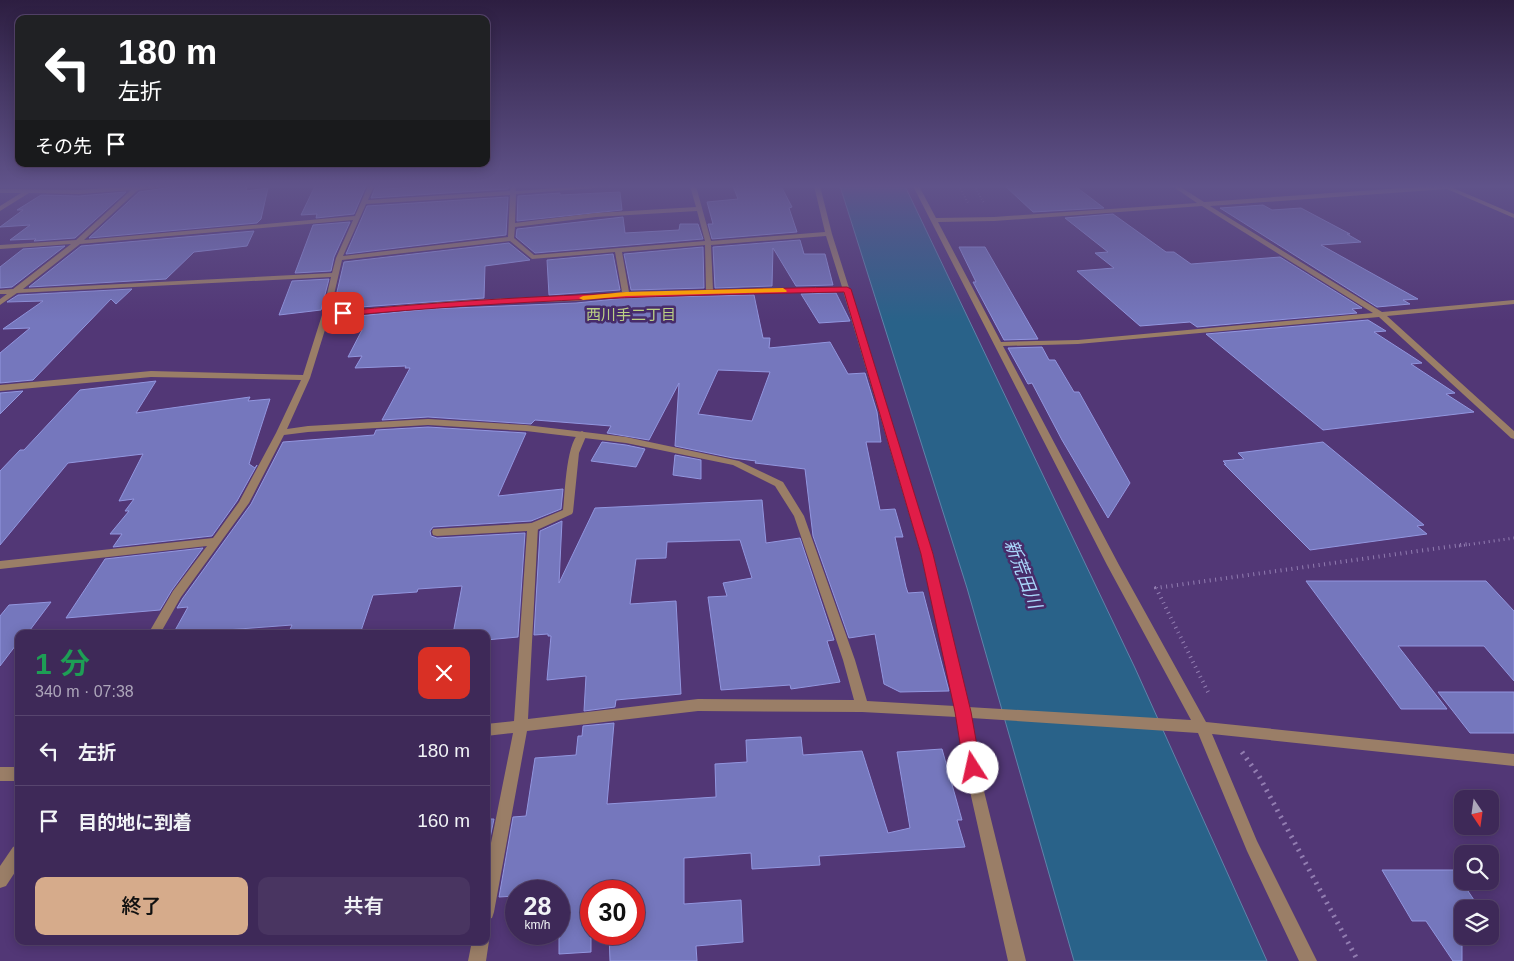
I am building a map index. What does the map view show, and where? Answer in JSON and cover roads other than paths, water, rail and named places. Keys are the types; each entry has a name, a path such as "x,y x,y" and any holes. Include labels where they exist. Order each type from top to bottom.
{"street":[{"path":"0,302 90,231"},
{"path":"0,247 77,243 199,231"},
{"path":"156,630 177,594 244,503 281,433 306,378 326,315 339,258 350,231"},
{"path":"511,239 512,231"},
{"path":"705,231 708,242 710,292"},
{"path":"828,231 927,554 963,712 976,787 1017,961"},
{"path":"939,231 1113,565 1202,727 1252,846 1308,961"},
{"path":"1246,231 1380,314 1514,436"},
{"path":"339,258 511,239 532,257 829,234"},
{"path":"618,250 626,294"},
{"path":"0,292 335,275"},
{"path":"326,315 494,300 576,299 626,294 847,289"},
{"path":"998,344 1078,342 1514,302"},
{"path":"0,388 151,374 306,378"},
{"path":"281,433 308,429 428,422 526,428 626,440 736,463 778,484 799,516 850,660 862,706"},
{"path":"436,532 533,527 568,512 574,453 582,434"},
{"path":"490,891 521,725 533,527"},
{"path":"0,565 216,541"},
{"path":"490,729 698,705 862,706 1180,725 1514,760"},
{"path":"0,774 15,774"},
{"path":"0,880 15,858"},
{"path":"477,961 480,945"}],"water":[{"name":"新荒田川","path":"854,231 926,231 1135,668 1267,961 1074,961 967,588"}],"district":[{"name":"西川手二丁目","path":"631,314"}]}
